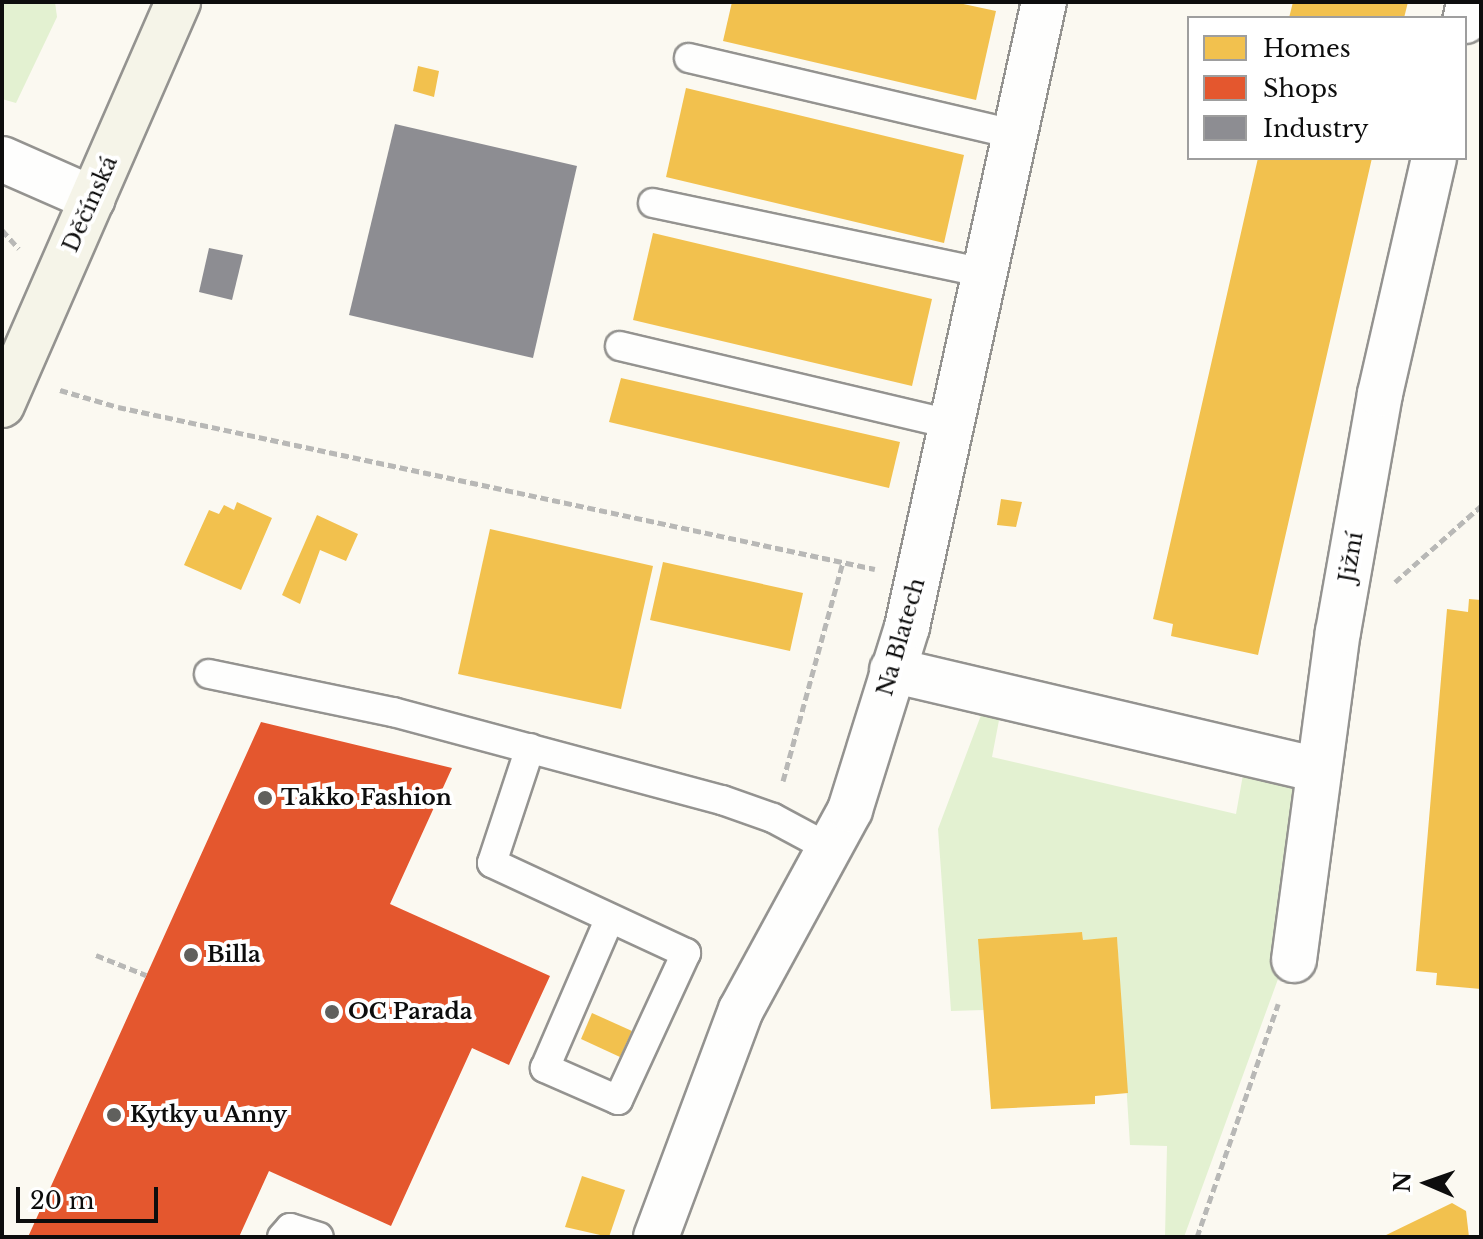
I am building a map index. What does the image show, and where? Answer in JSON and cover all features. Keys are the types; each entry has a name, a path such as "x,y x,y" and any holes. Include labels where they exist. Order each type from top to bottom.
{"main road":[{"name":"Děčínská","path":"2,405 178,2"}],"street":[{"name":"Na Blatech","path":"656,1237 741,1010 850,810 907,627 1044,2"},
{"path":"2,159 93,199"},
{"name":"Jižní","path":"1294,960 1315,769 1338,632 1380,394 1434,160"},
{"path":"892,670 1315,769"}],"lane":[{"path":"689,58 1014,134"},
{"path":"653,203 984,273"},
{"path":"620,346 950,424"},
{"path":"209,674 530,748 773,818 829,848"},
{"path":"530,748 492,863 686,953 618,1100 545,1068 610,918"},
{"path":"282,1237 290,1228 319,1237"}],"path":[{"path":"99,402 843,562 773,818"},
{"path":"1338,632 1481,506"},
{"path":"96,955 146,975"},
{"path":"1197,1237 1294,960"}],"green space":[{"path":"2,2 55,2 57,17 16,103 2,99"},
{"path":"983,710 1000,715 992,757 1236,814 1244,769 1297,789 1278,979 1184,1237 1165,1237 1167,1146 1130,1145 1117,938 1083,940 1082,932 979,939 984,1010 951,1011 938,829"}],"building: Homes":[{"path":"732,2 954,2 996,11 976,100 723,41"},
{"path":"1293,2 1408,2 1404,16 1290,16"},
{"path":"418,66 439,71 434,97 413,91"},
{"path":"686,88 964,155 944,243 666,177"},
{"path":"1258,160 1372,160 1258,655 1171,636 1173,624 1153,619"},
{"path":"653,233 932,299 912,386 633,320"},
{"path":"621,378 900,442 889,488 609,422"},
{"path":"1001,499 1022,502 1016,527 997,525"},
{"path":"237,502 272,518 241,590 184,565 209,510 219,514 224,505 234,510"},
{"path":"317,515 358,534 346,561 320,550 300,604 282,595"},
{"path":"490,529 653,566 621,709 458,674"},
{"path":"663,562 803,593 790,651 650,620"},
{"path":"1469,599 1481,600 1481,989 1436,985 1437,973 1416,971 1447,609 1468,612"},
{"path":"1082,932 1083,940 1117,937 1128,1093 1095,1096 1095,1104 991,1109 978,939"},
{"path":"592,1013 632,1031 620,1057 581,1039"},
{"path":"582,1176 625,1190 609,1237 565,1227"},
{"path":"1452,1203 1466,1211 1469,1237 1382,1237"}],"building: Shops":[{"name":"OC Parada","path":"261,722 452,768 390,904 550,976 509,1065 472,1048 391,1226 269,1171 239,1237 28,1237"}],"building: Industry":[{"path":"395,124 577,166 533,358 349,315"},
{"path":"209,248 243,255 232,300 199,292"}],"place":[{"name":"Takko Fashion","path":"265,798"},
{"name":"Billa","path":"191,955"},
{"name":"OC Parada","path":"332,1012"},
{"name":"Kytky u Anny","path":"114,1115"}]}
